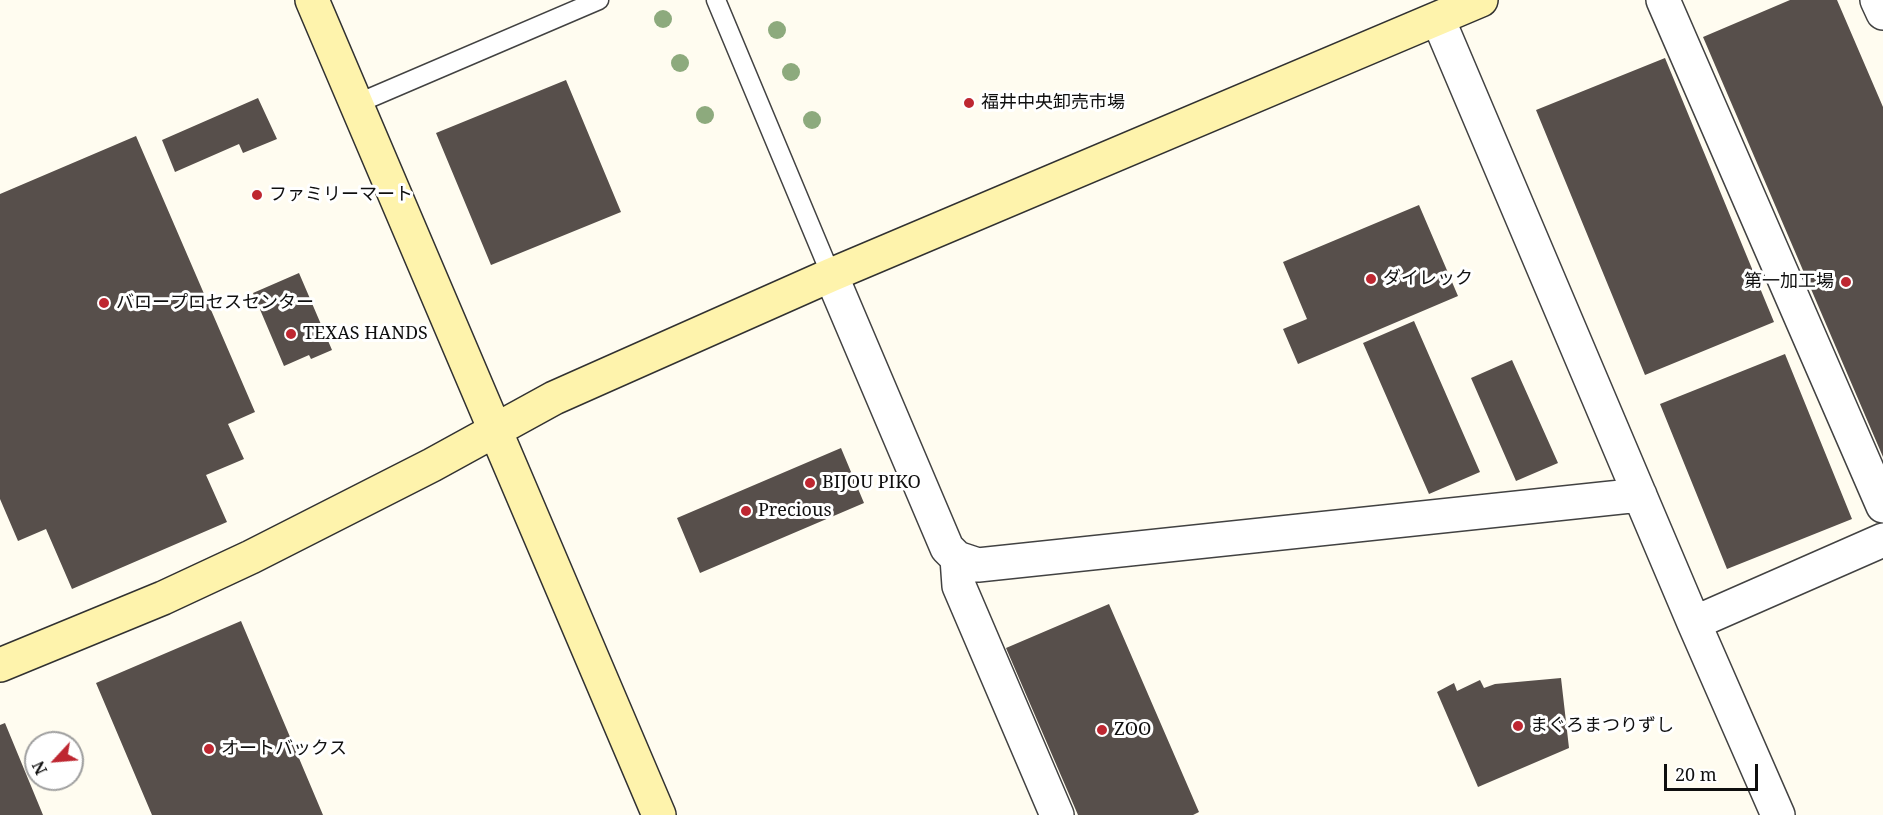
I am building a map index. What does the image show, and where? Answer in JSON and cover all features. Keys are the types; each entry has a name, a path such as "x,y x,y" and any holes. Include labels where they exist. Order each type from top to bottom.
{"street":[{"path":"312,0 659,815"},
{"path":"0,665 163,598 250,557 432,465 554,398 831,275 1480,0"},
{"path":"1663,0 1883,506"},
{"path":"1877,0 1883,13"},
{"path":"1438,19 1694,623 1778,815"},
{"path":"831,275 947,548 957,558 978,565 1640,495"},
{"path":"1694,623 1883,540"},
{"path":"957,558 959,586 1057,815"}],"lane":[{"path":"356,104 599,0"},
{"path":"716,0 831,275"}],"building":[{"name":"第一加工場","path":"1790,0 1837,0 1883,107 1883,457 1703,37"},
{"path":"1665,58 1774,322 1645,375 1536,110"},
{"path":"566,80 621,212 491,265 436,133"},
{"path":"258,98 277,139 243,153 239,144 175,172 162,140"},
{"name":"バロープロセスセンター","path":"136,136 255,412 228,424 244,459 206,475 227,522 72,589 46,529 18,541 0,499 0,194"},
{"name":"ダイレック","path":"1419,205 1458,296 1298,364 1283,329 1307,319 1283,262"},
{"path":"299,273 332,350 311,359 309,355 284,366 253,293"},
{"path":"1414,321 1480,472 1429,494 1363,343"},
{"path":"1785,354 1852,519 1727,569 1660,404"},
{"path":"1512,360 1558,463 1516,481 1471,378"},
{"path":"841,448 864,503 700,573 677,518"},
{"name":"ZOO","path":"1109,604 1199,812 1193,815 1078,815 1006,648"},
{"name":"オートバックス","path":"241,621 323,815 152,815 96,683"},
{"path":"1561,678 1569,748 1478,787 1437,692 1454,683 1457,691 1480,680 1484,688 1495,684"},
{"path":"5,723 24,769 24,791 33,791 43,815 0,815 0,725"}],"place":[{"name":"福井中央卸売市場","path":"969,103"},
{"name":"ファミリーマート","path":"257,195"},
{"name":"ダイレック","path":"1371,279"},
{"name":"第一加工場","path":"1846,282"},
{"name":"バロープロセスセンター","path":"104,303"},
{"name":"TEXAS HANDS","path":"291,334"},
{"name":"BIJOU PIKO","path":"810,483"},
{"name":"Precious","path":"746,511"},
{"name":"まぐろまつりずし","path":"1518,726"},
{"name":"ZOO","path":"1102,730"},
{"name":"オートバックス","path":"209,749"}]}
